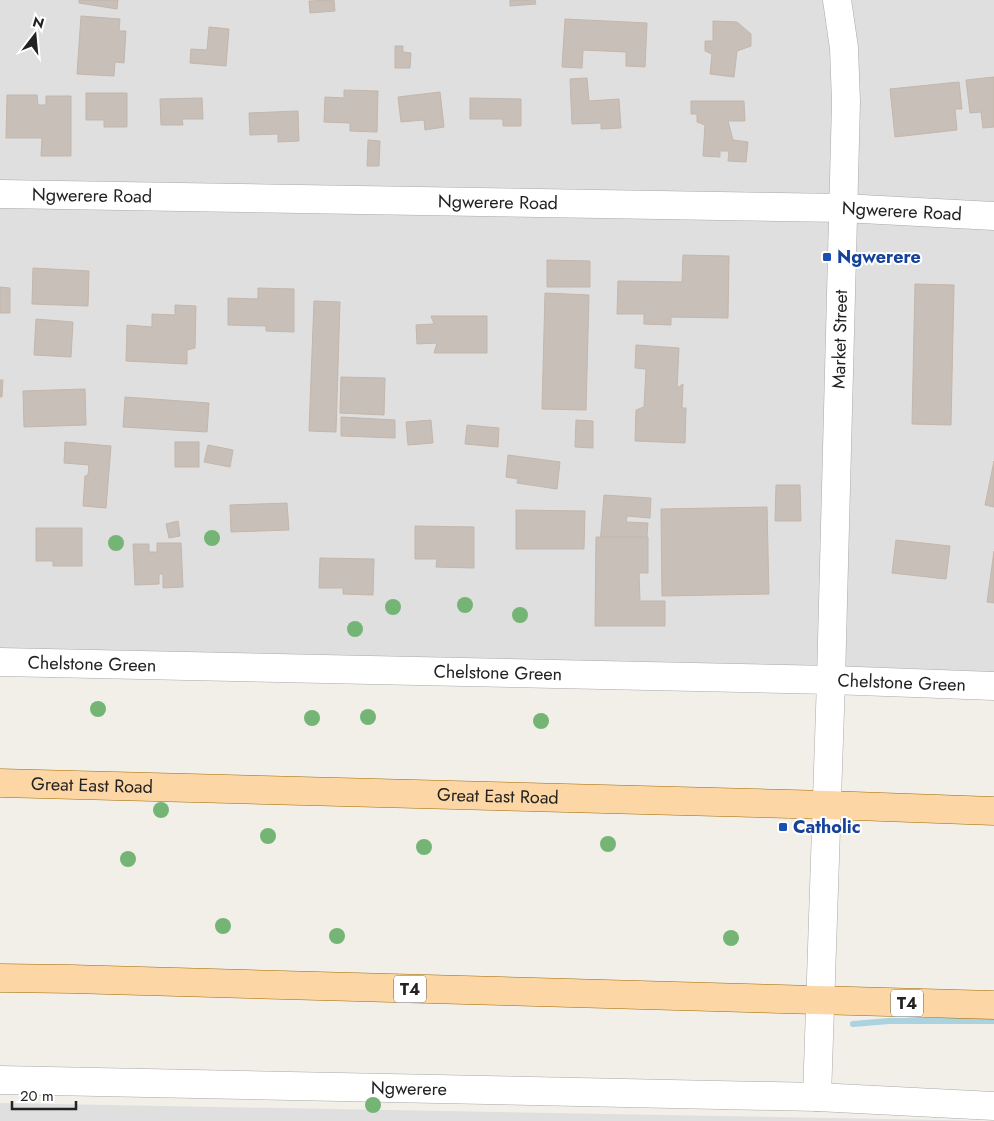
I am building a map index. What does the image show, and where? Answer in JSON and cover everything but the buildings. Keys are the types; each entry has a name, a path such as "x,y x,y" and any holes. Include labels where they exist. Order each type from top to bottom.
{"main road":[{"name":"Great East Road","path":"0,783 994,811"},
{"name":"T4","path":"0,978 994,1006"}],"street":[{"name":"Market Street","path":"817,1097 827,805 846,93 844,48 837,0"},
{"name":"Ngwerere Road","path":"0,194 843,208 994,216"},
{"name":"Chelstone Green","path":"0,662 830,680 994,686"},
{"name":"Ngwerere","path":"0,1080 817,1097 994,1106"}],"shaded area":[{"path":"0,0 994,0 994,692 0,666"},
{"path":"0,1103 994,1121 0,1121"}],"waterway":[{"path":"853,1024 889,1021 994,1021"}],"place":[{"name":"Ngwerere","path":"827,257"},
{"name":"Catholic","path":"783,827"}]}
